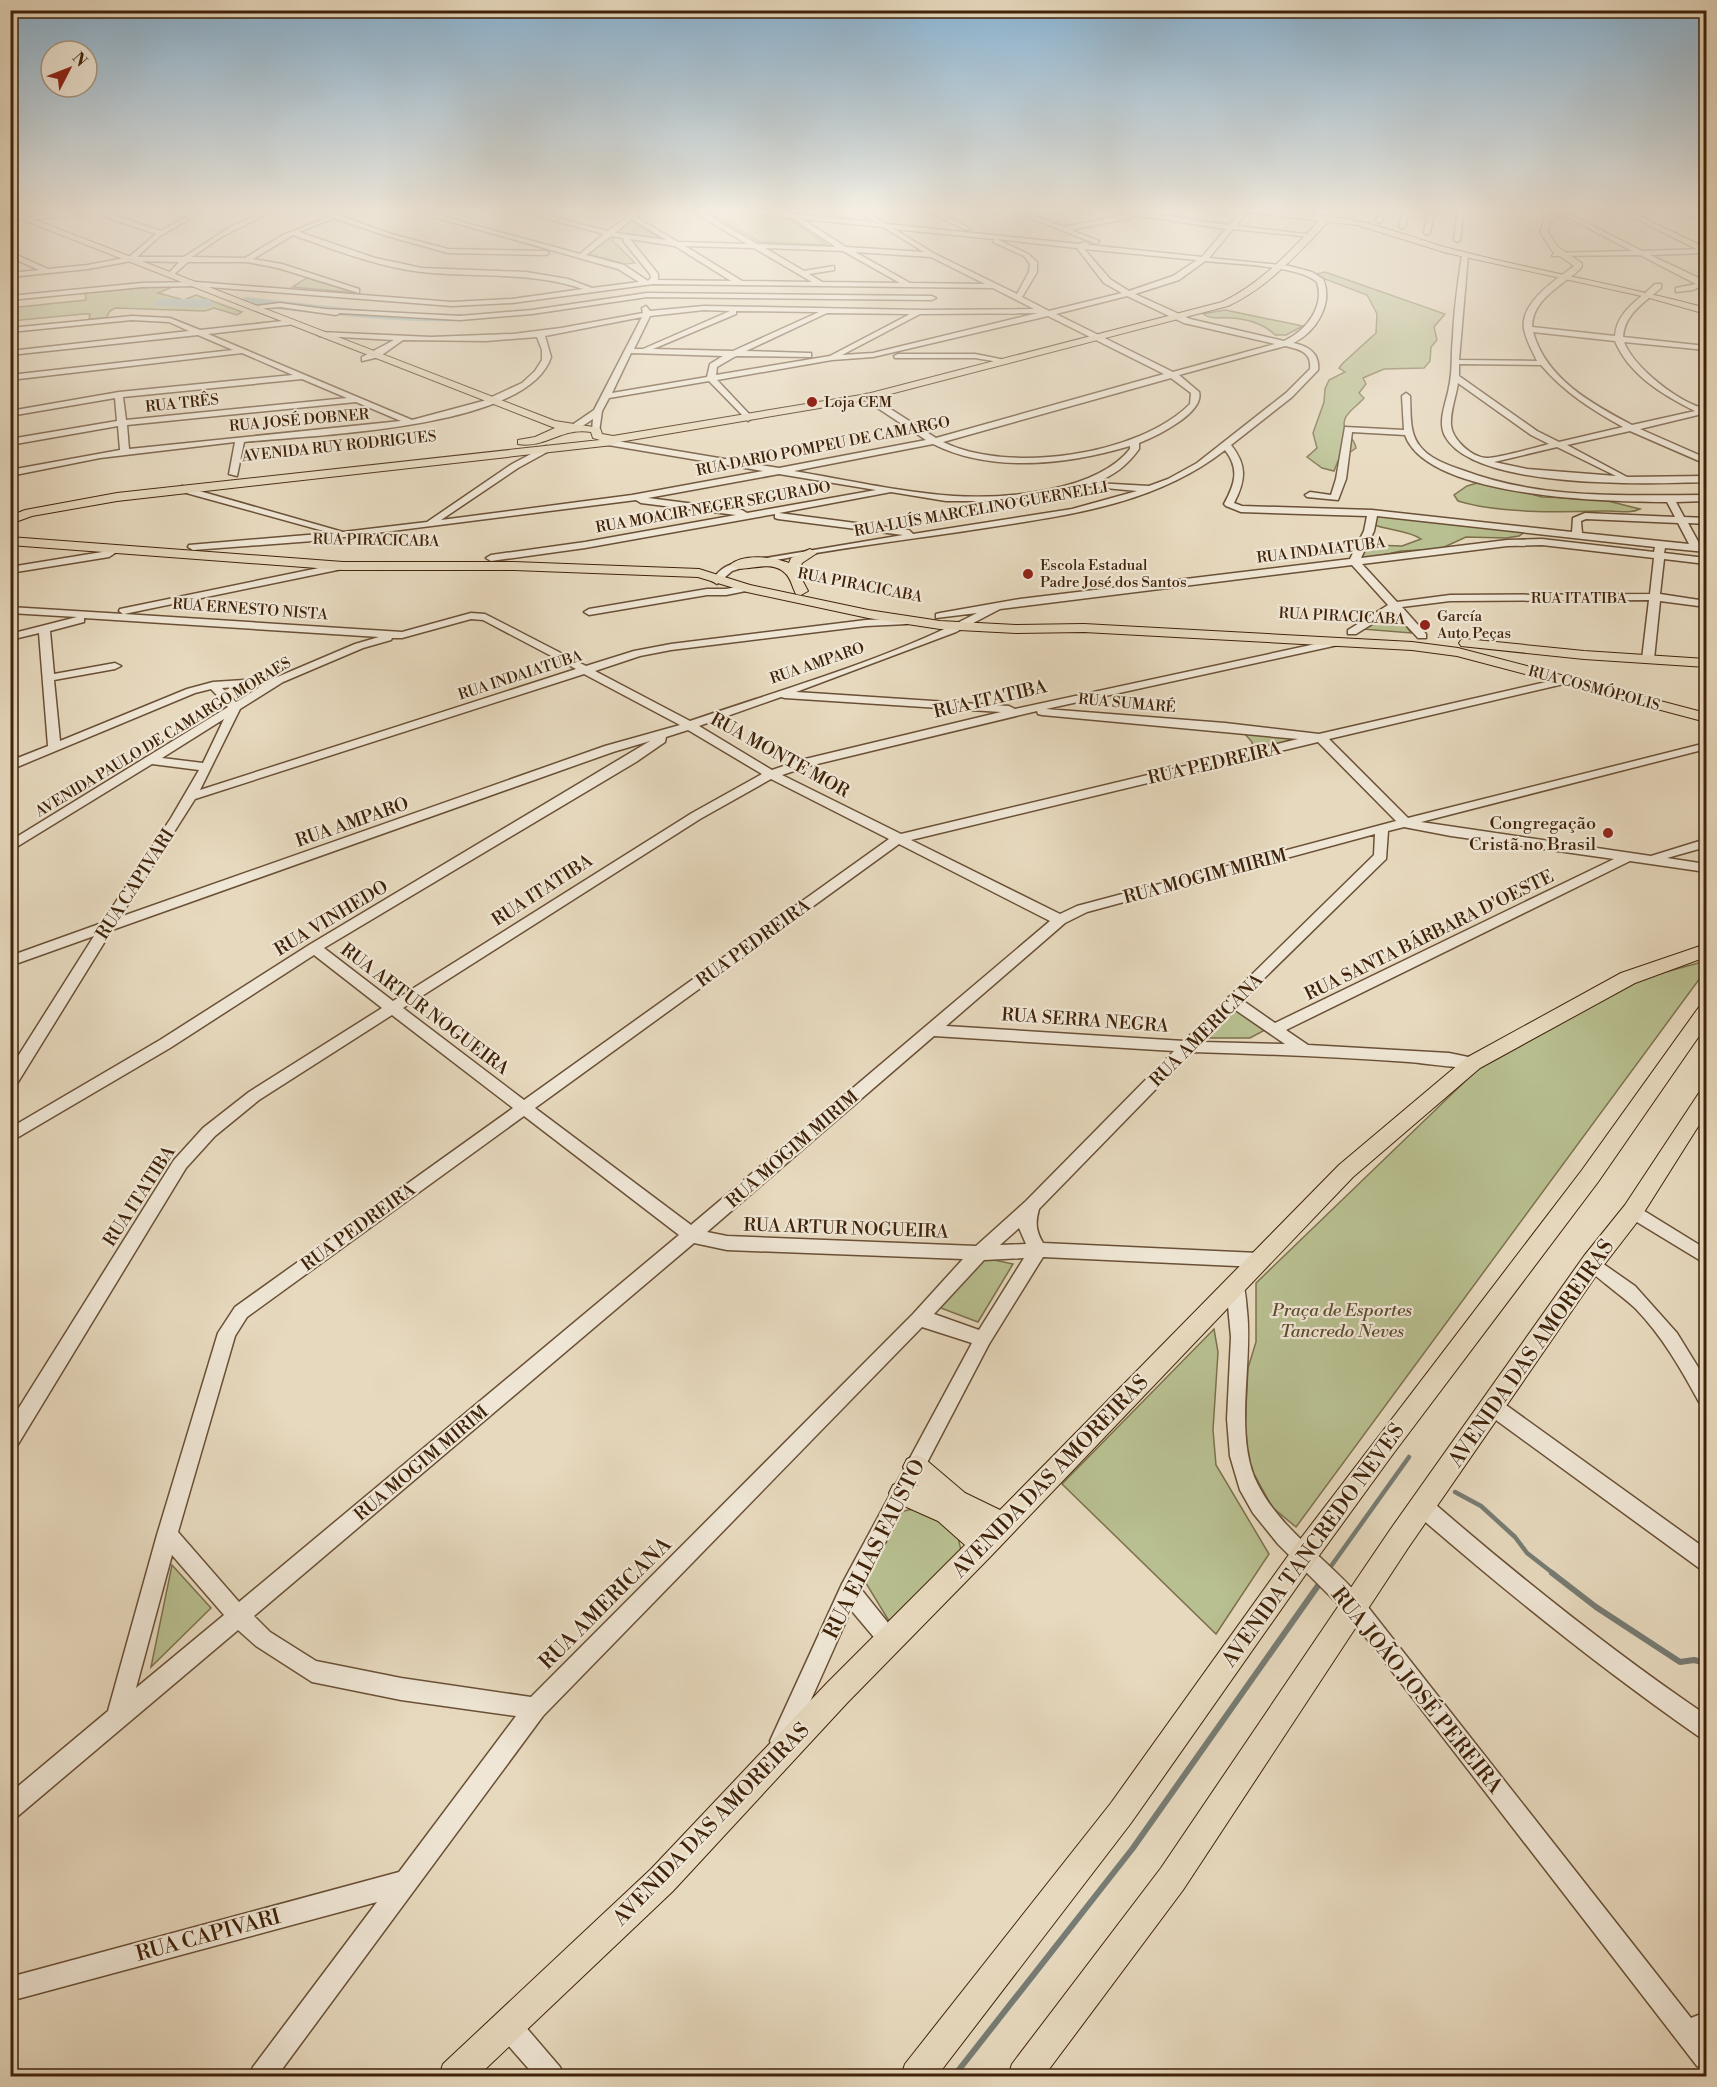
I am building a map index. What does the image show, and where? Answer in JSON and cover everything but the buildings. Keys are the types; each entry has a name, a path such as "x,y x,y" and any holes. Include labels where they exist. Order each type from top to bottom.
{"main road":[{"path":"233,306 371,357 485,403 571,427"},
{"name":"AVENIDA RUY RODRIGUES","path":"10,508 117,488 519,457 571,427 613,439 867,397 1216,306"},
{"path":"1689,306 1707,311"},
{"path":"253,307 322,334 371,357"},
{"path":"485,403 546,440"},
{"name":"AVENIDA RUY RODRIGUES","path":"10,520 29,513 77,503 220,485 234,479 546,440 580,444 610,443 662,432"},
{"path":"580,444 591,441 597,433"},
{"name":"RUA PIRACICABA","path":"10,531 33,535 193,547 234,547 347,557 490,558 536,555 673,563 694,565 747,588 867,618 1016,629 1084,628 1420,647 1481,658"},
{"name":"RUA PIRACICABA","path":"10,541 343,566 514,566 699,573 890,610 940,616 1422,636 1491,647 1707,663"},
{"path":"792,572 796,561 810,553"},
{"path":"736,565 777,562 785,565 792,572 801,591"},
{"path":"1614,657 1604,664 1601,673 1610,687 1631,697"},
{"name":"RUA COSMÓPOLIS","path":"1481,658 1707,718"},
{"name":"AVENIDA DAS AMOREIRAS","path":"455,2076 662,1880 771,1762 1346,1171 1473,1063 1628,978 1704,951"},
{"name":"AVENIDA TANCREDO NEVES","path":"917,2076 1121,1813 1310,1562 1384,1446 1590,1176 1707,1012"},
{"name":"AVENIDA DAS AMOREIRAS","path":"1024,2076 1172,1879 1349,1600 1422,1506 1592,1263 1633,1211 1706,1099"},
{"path":"915,1467 956,1503 979,1516 1004,1524"},
{"path":"902,1493 942,1507 959,1519 982,1547"}],"street":[{"path":"253,307 261,306"},
{"path":"293,306 383,320 459,323 538,316 596,306"},
{"path":"597,433 598,411 645,319 646,306"},
{"path":"948,306 958,312"},
{"path":"867,397 935,441 970,455 1001,459 1070,455 1134,442 1159,430 1195,405 1196,392 1171,375 1035,306"},
{"path":"873,355 1026,320 1046,312 1072,306"},
{"path":"1156,306 1202,326 1286,343"},
{"name":"RUA DARIO POMPEU DE CAMARGO","path":"234,547 632,498 935,441 1286,343 1301,336 1310,328 1318,306"},
{"path":"1459,306 1455,340 1455,377 1447,426 1449,435 1461,450 1481,460 1510,469 1557,477 1707,479"},
{"path":"1535,306 1528,329 1534,352 1541,363 1568,388 1633,429 1707,461"},
{"path":"1637,306 1623,319 1618,338 1629,359 1658,387 1706,412"},
{"path":"322,334 399,340 457,340 540,334 621,320 645,319 687,309 1046,312"},
{"path":"642,351 738,310"},
{"path":"711,378 715,364 827,311"},
{"path":"606,396 834,356 922,312"},
{"path":"1009,312 1019,314 1026,320"},
{"path":"10,330 132,318 170,320 411,423"},
{"path":"10,353 292,322"},
{"path":"1528,329 1707,348"},
{"name":"RUA JOSÉ DOBNER","path":"10,473 125,452 411,423 447,416 485,403 524,384 541,368 547,353 540,334"},
{"path":"371,357 399,340"},
{"name":"RUA LUÍS MARCELINO GUERNELLI","path":"720,576 736,565 1072,512 1131,498 1190,471 1206,460 1289,395 1314,370 1316,365 1310,352 1302,347 1286,343"},
{"path":"918,346 924,357"},
{"path":"630,347 651,347 660,352"},
{"path":"630,347 642,351 660,352 834,356 979,356 1006,361"},
{"path":"10,378 242,351"},
{"path":"962,357 981,367"},
{"path":"1455,362 1541,363"},
{"path":"10,414 119,395 304,376"},
{"path":"1455,377 1515,421 1556,446 1628,479"},
{"path":"711,378 748,418"},
{"path":"119,395 125,452"},
{"path":"1406,396 1408,433 1421,453 1454,470 1483,480 1532,491 1601,497 1703,499 1707,510"},
{"name":"RUA TRÊS","path":"10,442 121,423 358,400"},
{"path":"571,427 598,411"},
{"path":"1454,470 1481,460 1501,459 1706,412"},
{"path":"1310,495 1335,498 1341,479 1348,429 1408,433"},
{"path":"234,479 240,439"},
{"path":"430,524 519,457 546,440"},
{"path":"630,440 642,447"},
{"path":"610,443 778,469 893,490 943,497 974,498 1009,496 1079,484 1101,477 1112,472 1132,456 1135,449 1134,442"},
{"path":"1225,444 1237,456 1241,470 1239,485 1229,504 1236,508 1257,511 1372,513 1543,537 1577,535 1661,550 1707,549"},
{"path":"1206,460 1221,458 1238,461"},
{"path":"1101,477 1107,486"},
{"path":"1079,484 1152,489"},
{"path":"218,500 215,491 220,485"},
{"path":"1121,487 1129,492 1131,498"},
{"path":"182,489 343,534"},
{"name":"RUA MOACIR NEGER SEGURADO","path":"536,555 893,490"},
{"path":"632,498 924,535"},
{"path":"1671,499 1696,548"},
{"path":"451,510 454,516 466,520"},
{"path":"1372,513 1373,518 1369,530 1354,561 1422,636"},
{"path":"1577,535 1576,520 1585,516 1707,521"},
{"path":"313,538 316,531 314,526"},
{"name":"RUA INDAIATUBA","path":"940,616 1543,537 1661,550 1707,561"},
{"path":"10,570 105,555 116,549"},
{"path":"1648,659 1661,550"},
{"path":"10,637 343,566"},
{"path":"699,573 701,584 707,592"},
{"path":"589,612 707,592 726,592 747,588"},
{"name":"RUA ITATIBA","path":"1352,632 1395,605 1450,598 1656,597 1707,604"},
{"path":"159,618 159,606 162,604"},
{"name":"RUA AMPARO","path":"10,961 609,749 670,732 862,665 960,626 996,607"},
{"name":"RUA ERNESTO NISTA","path":"10,610 402,635 471,616 485,617"},
{"name":"RUA MONTE MOR","path":"485,617 689,725 771,774 1060,920"},
{"name":"RUA INDAIATUBA","path":"193,796 654,649 867,618"},
{"path":"44,628 54,746"},
{"name":"AVENIDA PAULO DE CAMARGO MORAES","path":"10,847 279,680 359,645 402,635"},
{"path":"1272,638 1280,656"},
{"name":"RUA ITATIBA","path":"10,1440 180,1164 209,1132 254,1096 686,822 771,774 805,763 1024,710 1334,643"},
{"path":"48,678 115,666"},
{"path":"10,766 168,698 213,686 279,680"},
{"name":"RUA PEDREIRA","path":"117,1719 167,1535 226,1333 241,1312 898,839 1568,680"},
{"path":"213,686 234,707"},
{"name":"RUA SUMARÉ","path":"776,694 1225,726 1321,738"},
{"path":"1080,699 1085,712 1100,718"},
{"path":"941,706 953,716 951,728"},
{"name":"RUA CAPIVARI","path":"10,1083 107,926 193,796 234,707"},
{"path":"1225,726 1245,739 1249,754"},
{"name":"RUA VINHEDO","path":"10,1136 165,1044 314,948 632,759 670,732"},
{"path":"1321,738 1406,823 1451,832 1707,868"},
{"name":"RUA MOGIM MIRIM","path":"10,1808 691,1235 1060,920 1082,909 1100,904 1707,747"},
{"path":"609,749 632,759"},
{"path":"150,760 207,767"},
{"path":"1452,812 1458,822 1483,836"},
{"path":"1381,856 1383,829"},
{"path":"1364,834 1372,839 1381,856"},
{"path":"1652,859 1707,843"},
{"name":"RUA AMERICANA","path":"262,2076 535,1708 919,1319 980,1253 1032,1206 1233,1001 1381,856"},
{"name":"RUA SANTA BÁRBARA D'OESTE","path":"1275,1029 1631,856"},
{"name":"RUA ARTUR NOGUEIRA","path":"314,948 691,1235 727,1243 980,1253 1038,1250 1258,1260"},
{"path":"1233,1001 1305,1050"},
{"path":"1273,1050 1275,1029"},
{"name":"RUA SERRA NEGRA","path":"931,1030 1189,1047 1305,1050 1449,1059 1473,1063"},
{"path":"1032,1206 1026,1223 1038,1250"},
{"path":"1633,1211 1707,1257"},
{"name":"RUA ELIAS FAUSTO","path":"771,1762 849,1591 983,1339 1038,1250"},
{"path":"1592,1263 1614,1277 1651,1313 1681,1351 1707,1396"},
{"name":"RUA JOÃO JOSÉ PEREIRA","path":"1235,1285 1240,1343 1237,1437 1250,1490 1264,1510 1310,1562 1349,1600 1697,2028 1707,2057"},
{"path":"919,1319 939,1323 983,1339"},
{"path":"1492,1406 1707,1561"},
{"path":"1422,1506 1630,1676 1707,1728"},
{"path":"167,1535 239,1617 263,1639 312,1671 401,1689 535,1708"},
{"path":"849,1591 890,1641"},
{"name":"RUA CAPIVARI","path":"10,1989 406,1882"},
{"path":"509,2027 551,2076"}],"green space":[{"path":"227,306 242,312 237,315 214,308 205,311 115,308 106,318 89,319 90,314 84,314 11,321 10,308"},
{"path":"1373,306 1423,306 1445,314 1434,327 1437,340 1431,347 1430,361 1424,368 1384,369 1363,378 1366,384 1359,393 1364,398 1344,421 1346,431 1356,448 1338,461 1334,471 1322,468 1307,457 1317,448 1313,433 1324,402 1325,389 1329,380 1345,372 1339,368 1343,363 1376,333 1377,314"},
{"path":"1225,310 1303,326 1286,335 1275,335 1266,328 1249,321 1213,318 1203,314"},
{"path":"1489,483 1542,497 1600,499 1640,509 1628,512 1532,511 1493,508 1458,501 1454,495 1467,486"},
{"path":"1376,515 1525,532 1519,536 1506,538 1466,537 1440,549 1401,551 1365,559 1354,554 1373,545 1402,546 1421,539 1409,533 1372,524"},
{"path":"1396,610 1411,633 1362,629"},
{"path":"1244,733 1310,739 1253,751 1252,742"},
{"name":"Praça de Esportes Tancredo Neves","path":"1706,961 1706,970 1296,1527 1272,1507 1247,1461 1245,1426 1248,1368 1256,1342 1256,1283 1484,1063 1632,981"},
{"path":"1234,1008 1265,1030 1250,1038 1209,1038"},
{"path":"985,1258 1013,1264 978,1322 938,1307"},
{"path":"1214,1329 1218,1352 1213,1430 1216,1465 1269,1554 1216,1634 1062,1484"},
{"path":"921,1507 956,1529 961,1550 889,1621 864,1580 900,1512"},
{"path":"172,1565 211,1608 151,1667"}],"waterway":[{"path":"302,306 409,318 463,318"},
{"path":"1329,1569 1409,1457"},
{"path":"1455,1492 1481,1506 1515,1537 1527,1553 1554,1574"},
{"path":"1552,1573 1596,1607 1680,1662 1694,1660 1706,1663"},
{"path":"954,2076 1133,1848 1322,1580"}],"place":[{"name":"Loja CEM","path":"812,402"},
{"name":"Escola Estadual Padre José dos Santos","path":"1028,574"},
{"name":"García Auto Peças","path":"1425,625"},
{"name":"Congregação Cristã no Brasil","path":"1608,833"}]}
